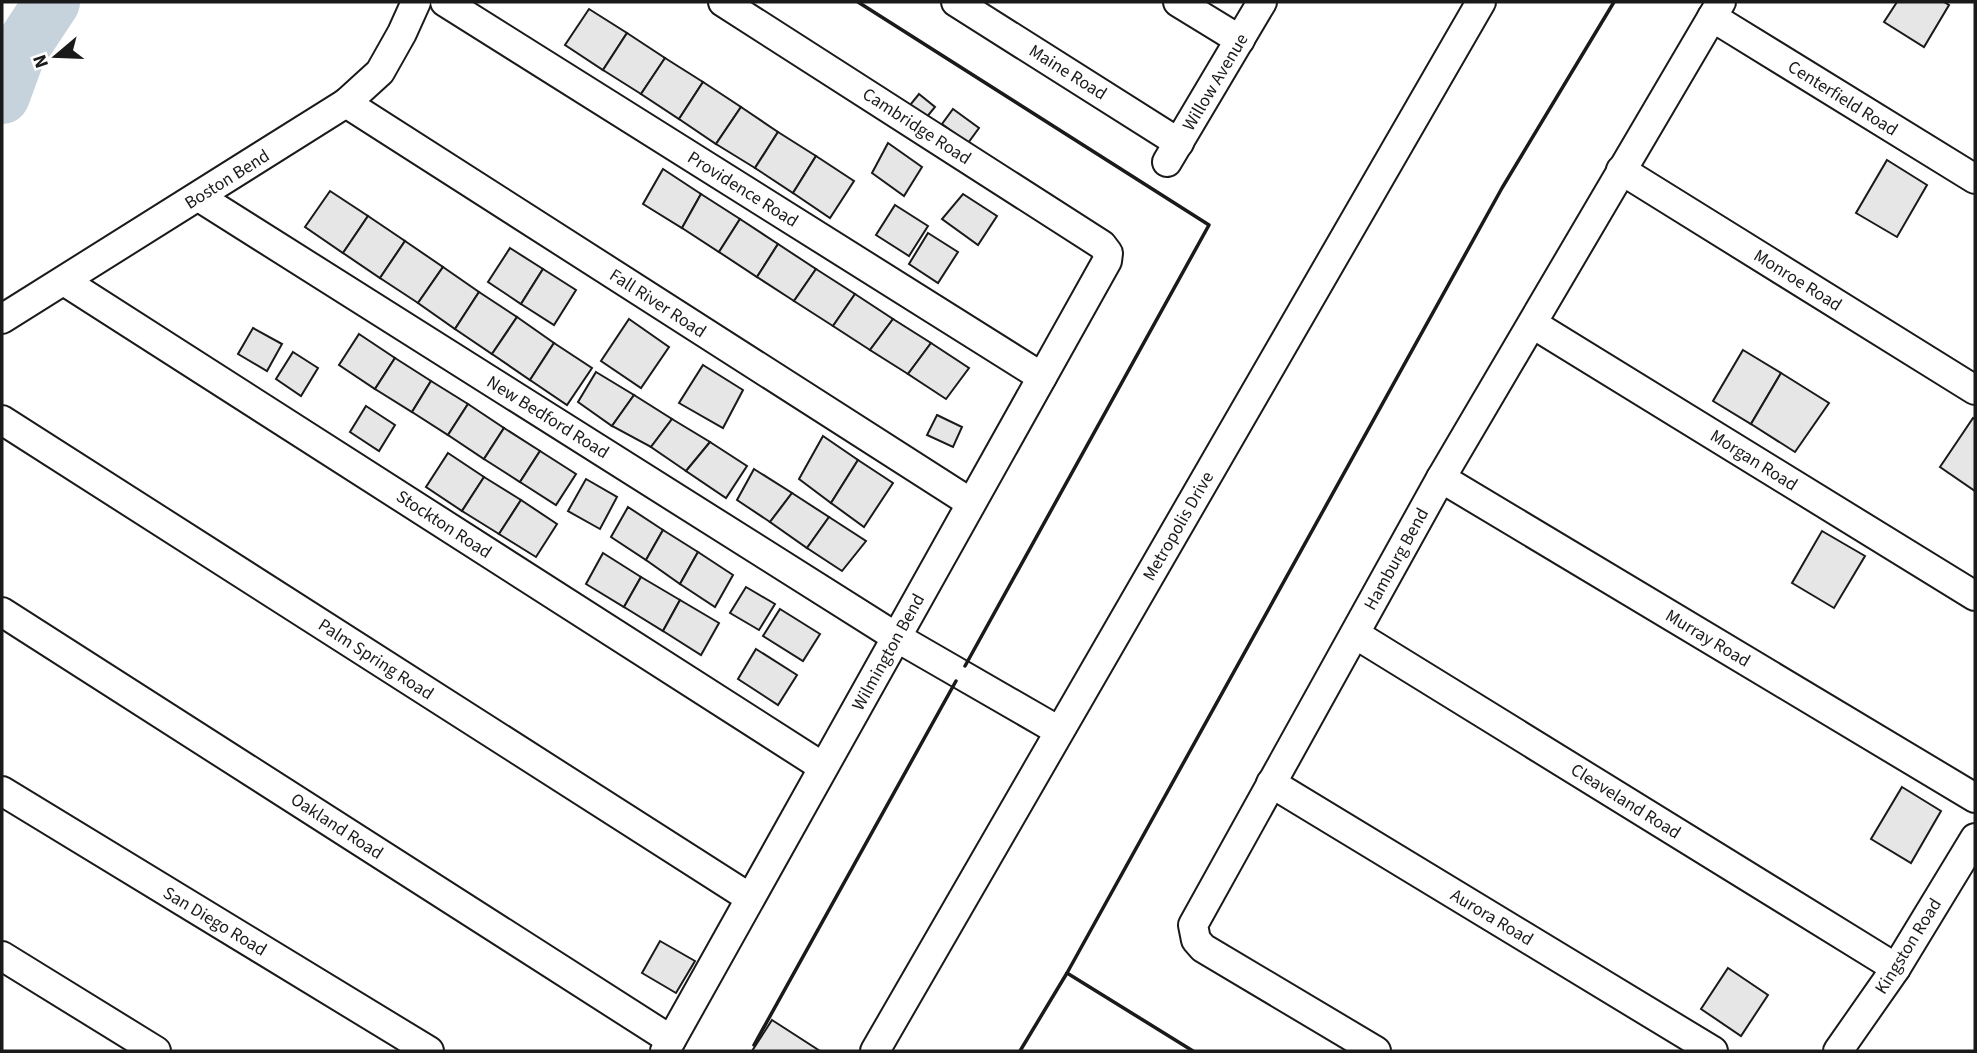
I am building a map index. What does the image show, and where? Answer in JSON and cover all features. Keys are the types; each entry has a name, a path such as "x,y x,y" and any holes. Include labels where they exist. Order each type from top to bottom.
{"street":[{"name":"Boston Bend","path":"2,319 346,103 380,72 402,33 415,2"},
{"name":"Providence Road","path":"445,2 1042,377"},
{"name":"Cambridge Road","path":"723,2 1102,245 1108,253"},
{"name":"Maine Road","path":"956,2 1173,152"},
{"path":"1178,2 1240,40"},
{"name":"Willow Avenue","path":"1173,152 1262,2"},
{"name":"Metropolis Drive","path":"875,1051 1481,2"},
{"name":"Hamburg Bend","path":"1376,1051 1203,948 1193,933 1193,926 1440,478 1716,9"},
{"name":"Centerfield Road","path":"1716,9 1975,179"},
{"name":"Fall River Road","path":"346,103 971,503"},
{"name":"Monroe Road","path":"1620,170 1975,390"},
{"name":"New Bedford Road","path":"199,197 897,637 1059,731"},
{"name":"Wilmington Bend","path":"668,1046 1107,261 1108,253"},
{"name":"Stockton Road","path":"64,281 823,767"},
{"name":"Morgan Road","path":"1533,324 1975,596"},
{"name":"Palm Spring Road","path":"2,420 750,898"},
{"name":"Murray Road","path":"1440,478 1975,798"},
{"name":"Oakland Road","path":"2,612 668,1046"},
{"name":"Cleaveland Road","path":"1355,634 1896,968"},
{"name":"Aurora Road","path":"1270,783 1713,1051"},
{"name":"San Diego Road","path":"2,790 429,1051"},
{"name":"Kingston Road","path":"1838,1051 1896,968 1975,838"},
{"path":"2,956 156,1051"}],"building":[{"path":"1897,2 1944,2 1949,5 1924,47 1884,22"},
{"path":"589,9 627,33 603,70 565,45"},
{"path":"627,33 665,58 641,94 603,70"},
{"path":"665,58 703,82 679,119 641,94"},
{"path":"703,82 741,107 716,144 679,119"},
{"path":"919,94 935,107 926,118 910,105"},
{"path":"741,107 778,132 755,168 716,144"},
{"path":"953,109 979,128 968,143 942,124"},
{"path":"778,132 816,156 793,193 755,168"},
{"path":"888,143 922,167 904,196 872,173"},
{"path":"816,156 854,181 830,218 793,193"},
{"path":"1887,160 1927,185 1897,237 1856,213"},
{"path":"663,169 701,194 682,228 643,204"},
{"path":"330,191 368,216 343,253 305,227"},
{"path":"701,194 740,219 719,252 682,228"},
{"path":"963,194 997,216 978,245 942,219"},
{"path":"895,205 928,226 909,256 876,235"},
{"path":"368,216 405,241 380,278 343,253"},
{"path":"740,219 778,244 757,277 719,252"},
{"path":"928,233 958,252 938,283 909,264"},
{"path":"405,241 443,267 418,303 380,278"},
{"path":"778,244 816,269 794,301 757,277"},
{"path":"510,248 543,269 521,304 488,282"},
{"path":"443,267 479,292 455,329 418,303"},
{"path":"543,269 576,290 554,325 521,304"},
{"path":"816,269 855,294 833,326 794,301"},
{"path":"479,292 517,317 492,354 455,329"},
{"path":"855,294 893,319 870,350 833,326"},
{"path":"517,317 554,343 530,380 492,354"},
{"path":"629,319 669,347 641,388 601,361"},
{"path":"893,319 931,343 908,374 870,350"},
{"path":"253,328 282,344 267,371 238,354"},
{"path":"359,334 395,358 375,389 339,365"},
{"path":"554,343 592,368 567,405 530,380"},
{"path":"931,343 969,368 946,399 908,374"},
{"path":"1743,350 1781,373 1751,424 1713,401"},
{"path":"293,352 318,368 301,396 276,379"},
{"path":"395,358 431,381 412,412 375,389"},
{"path":"703,365 743,390 723,428 679,403"},
{"path":"596,372 634,395 612,426 578,402"},
{"path":"1781,373 1829,403 1795,452 1751,424"},
{"path":"431,381 468,404 448,435 412,412"},
{"path":"634,395 672,419 651,447 612,426"},
{"path":"468,404 504,428 484,459 448,435"},
{"path":"366,406 395,425 379,451 350,432"},
{"path":"937,415 962,427 953,447 927,435"},
{"path":"1973,418 1975,419 1975,491 1940,467"},
{"path":"672,419 710,442 686,471 651,447"},
{"path":"504,428 540,451 520,482 484,459"},
{"path":"823,436 858,460 831,503 799,479"},
{"path":"710,442 747,466 726,498 686,471"},
{"path":"540,451 576,474 556,505 520,482"},
{"path":"448,453 484,477 462,511 426,487"},
{"path":"858,460 893,483 864,527 831,503"},
{"path":"754,469 792,493 770,522 737,500"},
{"path":"484,477 521,500 499,534 462,511"},
{"path":"586,479 617,497 600,529 568,511"},
{"path":"792,493 829,517 807,548 770,522"},
{"path":"521,500 557,524 536,557 499,534"},
{"path":"628,507 663,530 646,560 611,537"},
{"path":"829,517 866,541 842,571 807,548"},
{"path":"663,530 698,552 680,584 646,560"},
{"path":"1822,531 1865,556 1834,608 1792,583"},
{"path":"698,552 733,575 715,607 680,584"},
{"path":"603,553 641,577 624,607 586,584"},
{"path":"641,577 680,600 663,631 624,607"},
{"path":"746,587 775,604 759,630 730,613"},
{"path":"680,600 719,623 701,655 663,631"},
{"path":"780,609 820,634 803,661 763,636"},
{"path":"756,649 797,675 778,705 738,679"},
{"path":"1902,787 1941,811 1911,863 1871,839"},
{"path":"660,941 695,961 676,993 642,973"},
{"path":"1728,968 1768,995 1741,1036 1701,1009"},
{"path":"772,1020 820,1051 752,1051"}],"waterway":[{"path":"2,96 17,55 52,2"}],"wall":[{"path":"858,2 1209,225 965,666"},
{"path":"1020,1051 1067,973 1502,188 1614,2"},
{"path":"754,1045 956,681"},
{"path":"1067,973 1193,1051"}]}
